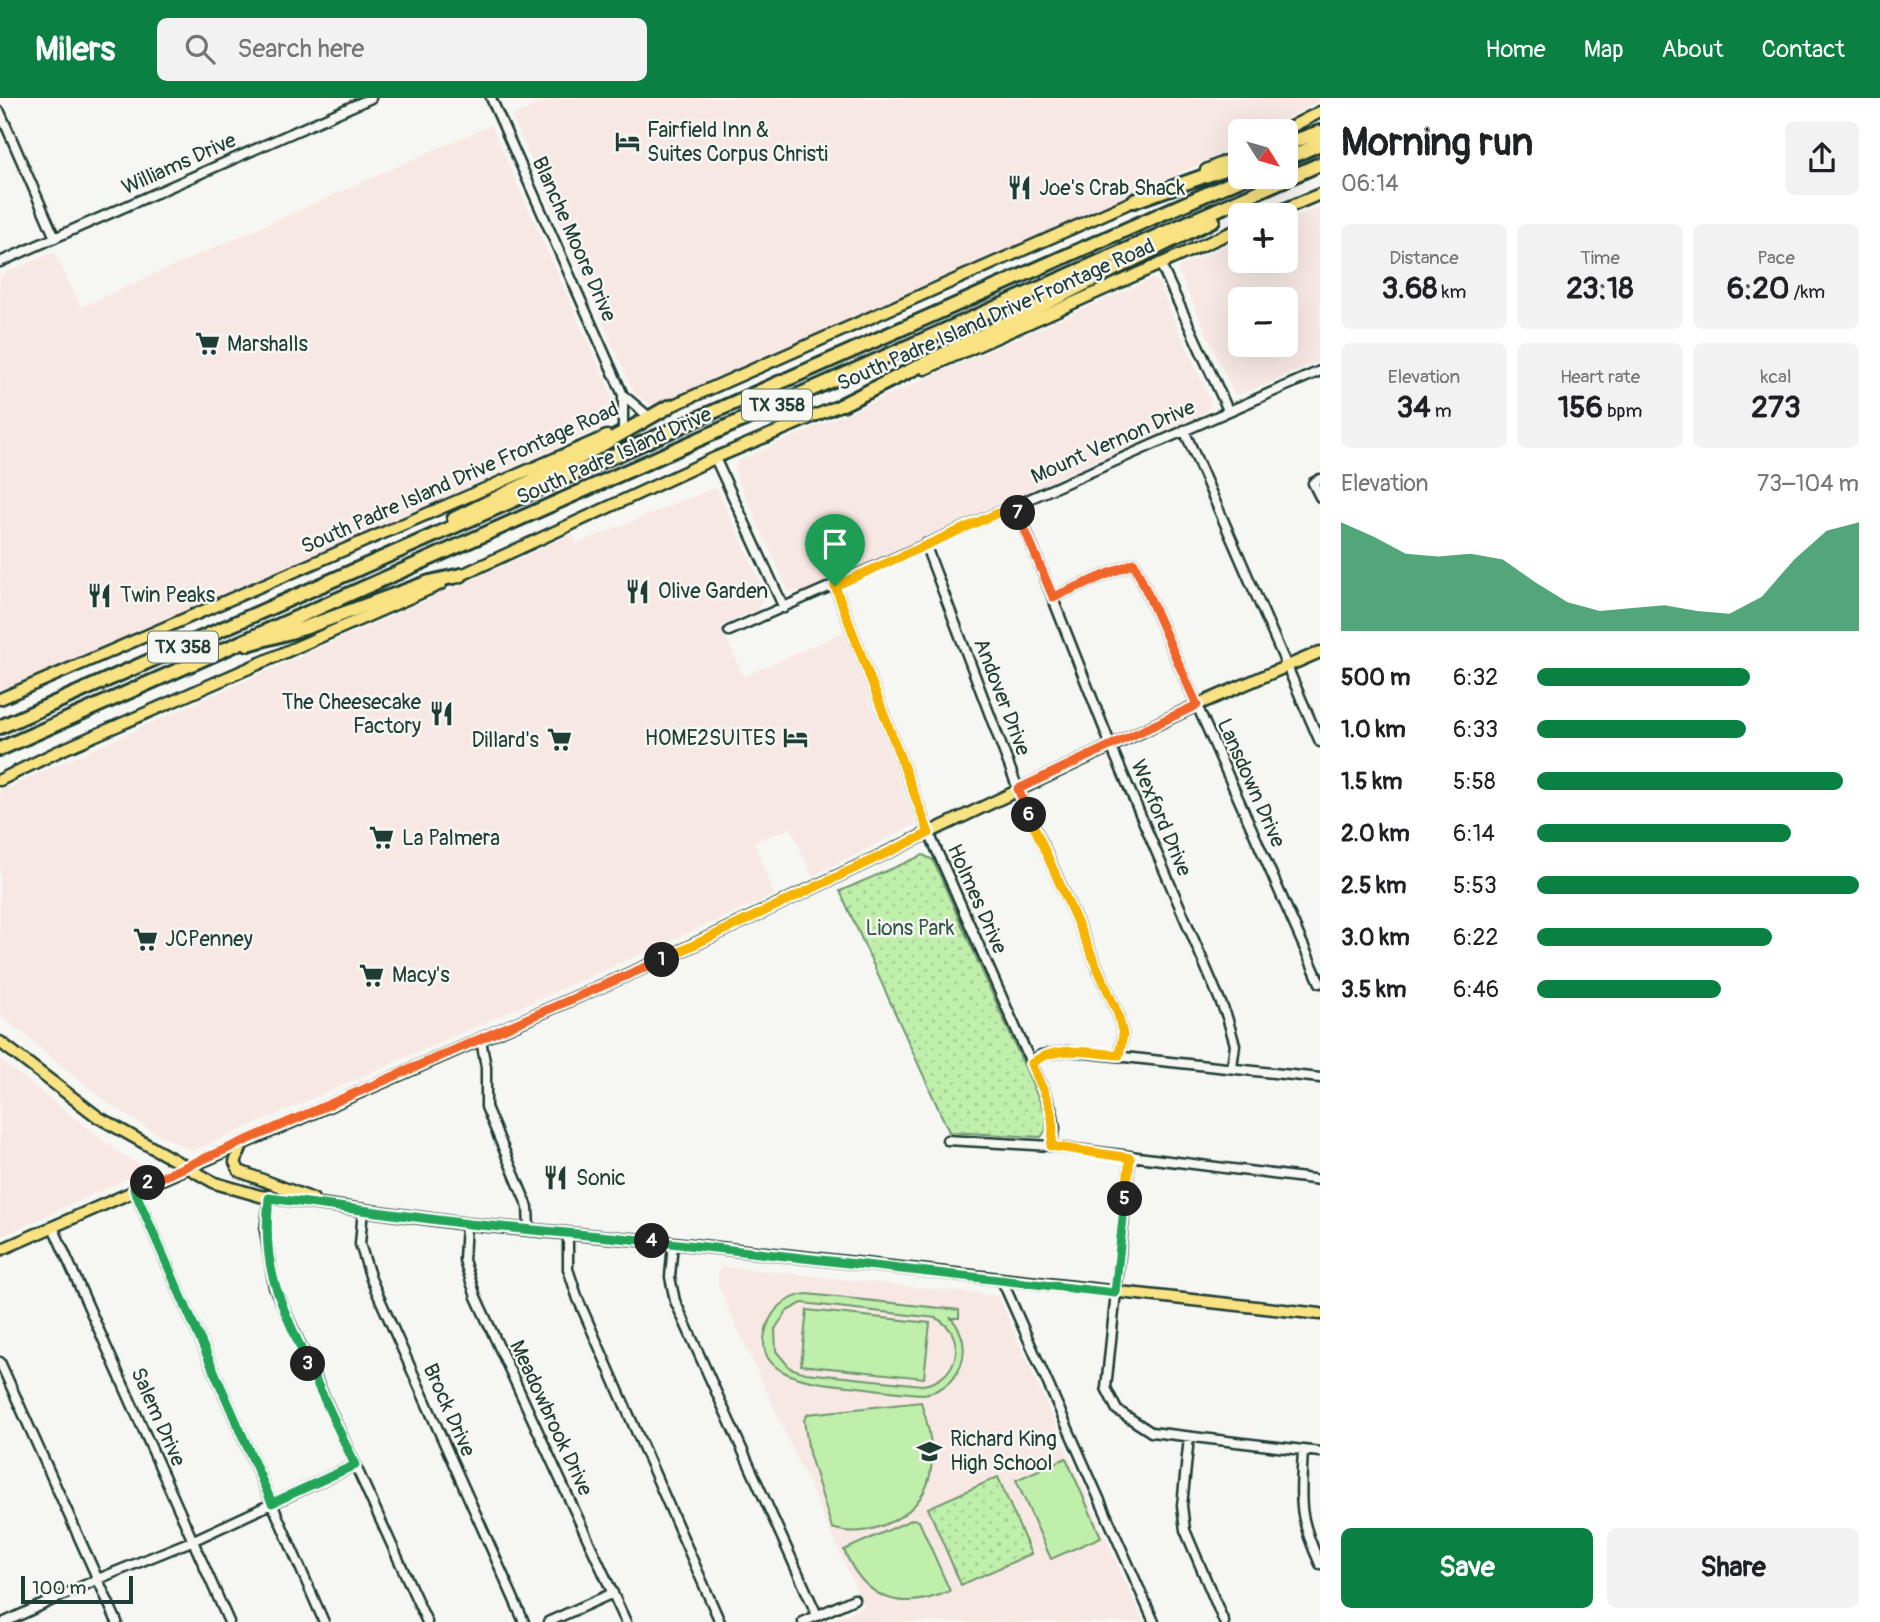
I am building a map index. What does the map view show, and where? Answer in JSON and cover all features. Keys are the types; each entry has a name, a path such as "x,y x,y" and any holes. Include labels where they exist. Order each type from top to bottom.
{"highway":[{"path":"1298,140 1320,132"},
{"path":"1298,154 1320,144"},
{"path":"843,404 1320,165"},
{"name":"South Padre Island Drive","path":"0,748 1320,165"},
{"path":"1134,201 1228,168"},
{"name":"South Padre Island Drive","path":"0,727 1228,185"},
{"path":"412,546 449,521 582,456 668,407"},
{"path":"234,645 260,642 430,582 461,575"}],"main road":[{"path":"1298,123 1320,112"},
{"name":"South Padre Island Drive Frontage Road","path":"0,699 623,429 1228,160"},
{"path":"1298,203 1320,194"},
{"name":"South Padre Island Drive Frontage Road","path":"0,780 57,752 461,575 715,458 1228,234"},
{"path":"0,1250 707,939 1197,705 1320,652"},
{"path":"0,1042 98,1117 185,1168 215,1183 269,1198 466,1224 673,1243 1320,1314"},
{"path":"243,1142 235,1162 239,1171 328,1205"}],"street":[{"name":"Williams Drive","path":"0,262 371,98"},
{"name":"Blanche Moore Drive","path":"491,98 623,395 623,429"},
{"path":"0,112 55,238"},
{"path":"1160,263 1228,411"},
{"name":"Mount Vernon Drive","path":"729,631 1320,371"},
{"name":"Blanche Moore Drive","path":"623,395 649,416"},
{"path":"1184,430 1320,742"},
{"path":"715,458 784,608"},
{"path":"1320,480 1313,482 1320,498"},
{"name":"Wexford Drive","path":"1016,505 1111,746 1227,1017 1236,1045 1232,1067"},
{"name":"Andover Drive","path":"925,544 1018,789 1118,1014 1123,1035 1119,1055"},
{"name":"Lansdown Drive","path":"1053,597 1134,563 1320,983"},
{"name":"Holmes Drive","path":"835,586 929,833 1052,1110 1055,1128 1051,1146"},
{"path":"481,1040 486,1067 487,1109 528,1207 529,1229"},
{"path":"1031,1064 1041,1055 1068,1051 1320,1078"},
{"path":"947,1140 1051,1146 1320,1180"},
{"path":"1130,1158 1105,1388 1117,1410 1151,1432 1320,1452"},
{"path":"134,1189 324,1622"},
{"path":"269,1198 265,1231 274,1287 427,1622"},
{"name":"Brock Drive","path":"363,1209 360,1244 371,1279 524,1622"},
{"name":"Meadowbrook Drive","path":"466,1224 464,1260 476,1297 625,1622"},
{"name":"Salem Drive","path":"53,1227 229,1622"},
{"path":"568,1233 568,1269 578,1299 720,1622"},
{"path":"673,1243 670,1277 675,1301 817,1615"},
{"path":"1001,1278 1154,1622"},
{"path":"0,1362 3,1375 117,1622"},
{"path":"1189,1437 1182,1506 1185,1530 1224,1622"},
{"path":"1303,1451 1300,1510 1306,1533 1320,1564"},
{"path":"5,1622 98,1579 194,1540 355,1465"},
{"path":"548,1622 613,1592"},
{"path":"803,1622 854,1599"}],"shaded area":[{"path":"553,98 1320,98 1284,119 1228,119 1228,149 1204,162 654,406 635,395 512,116"},
{"path":"491,125 616,405 610,424 56,671 0,691 0,275 54,252 81,307"},
{"path":"1320,208 1320,361 1244,393 1234,394 1177,268 1228,245 1228,273 1298,273 1298,216"},
{"path":"1152,279 1158,283 1211,402 1207,412 802,592 789,591 734,471 738,461"},
{"path":"716,487 765,592 758,609 721,626 744,677 844,632 916,824 812,876 791,828 754,842 774,895 193,1151 154,1132 109,1104 0,1015 0,791 573,534 577,544"},
{"path":"0,1060 125,1157 141,1165 141,1172 0,1237"},
{"name":"Richard King High School","path":"719,1266 998,1296 1143,1622 829,1622 864,1606 718,1285"}],"green space":[{"name":"Lions Park","path":"923,855 933,860 1046,1115 1046,1130 1041,1137 949,1132 840,891"},
{"path":"801,1295 959,1310 959,1318 951,1318 963,1341 961,1365 947,1384 923,1394 825,1383 790,1375 776,1367 767,1356 764,1341 769,1321 776,1310 790,1299","holes":["802,1303 936,1318 953,1335 955,1356 944,1375 935,1382 922,1385 806,1373 790,1368 776,1351 775,1329 787,1311"]},
{"path":"807,1310 930,1323 924,1378 801,1365"},
{"path":"921,1402 927,1421 932,1457 925,1489 916,1503 903,1515 865,1531 851,1532 832,1528 809,1453 804,1420 808,1414"},
{"path":"1066,1458 1101,1537 1051,1559 1016,1480"},
{"path":"998,1477 1031,1554 961,1585 928,1508"},
{"path":"913,1519 919,1521 950,1591 916,1601 901,1601 874,1591 863,1581 844,1550"}],"place":[{"name":"Fairfield Inn & Suites Corpus Christi","path":"627,142"},
{"name":"Joe's Crab Shack","path":"1019,188"},
{"name":"Marshalls","path":"207,344"},
{"name":"Olive Garden","path":"638,591"},
{"name":"Twin Peaks","path":"100,595"},
{"name":"The Cheesecake Factory","path":"441,714"},
{"name":"HOME2SUITES","path":"796,738"},
{"name":"Dillard's","path":"559,740"},
{"name":"La Palmera","path":"382,838"},
{"name":"JCPenney","path":"145,939"},
{"name":"Macy's","path":"372,975"},
{"name":"Sonic","path":"556,1178"},
{"name":"Richard King High School","path":"930,1451"}],"route":[{"path":"1016,505 1053,597 1134,563 1197,705 1018,789 1118,1014 1123,1035 1119,1055 1068,1051 1041,1055 1031,1064 1052,1110 1055,1128 1051,1146 1130,1158 1115,1293 1001,1278 469,1224 269,1198 265,1231 267,1258 274,1287 355,1465 272,1503 134,1189 668,957 929,833 835,586 1016,505"}]}
